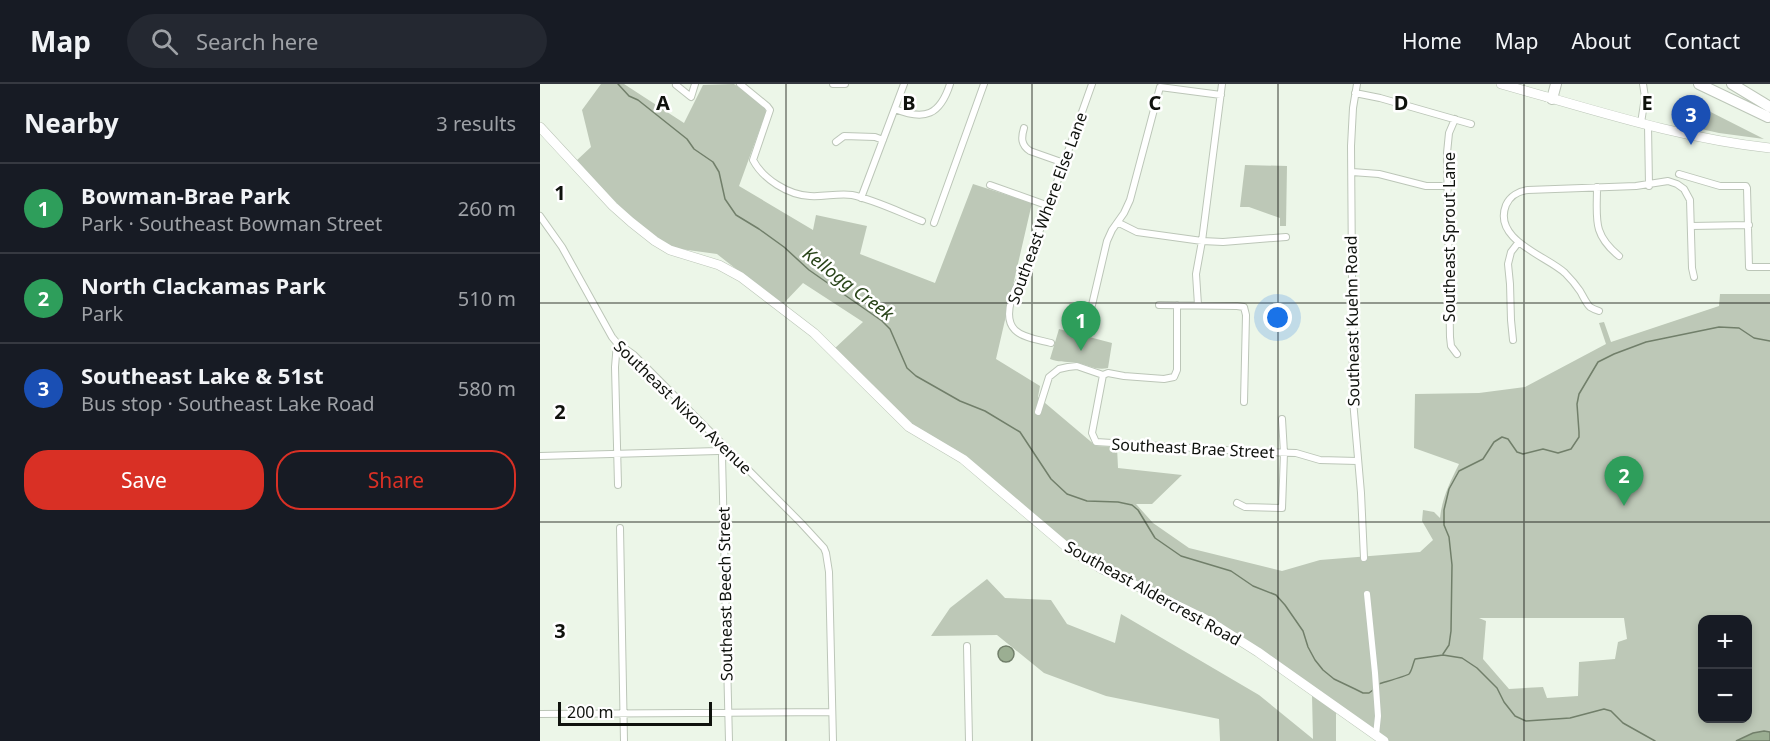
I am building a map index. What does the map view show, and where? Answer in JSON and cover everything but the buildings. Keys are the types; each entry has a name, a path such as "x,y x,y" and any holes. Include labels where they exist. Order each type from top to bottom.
{"highway":[{"path":"1549,98 1551,84"},
{"path":"1549,98 1556,84"},
{"path":"1699,84 1769,114"},
{"path":"1714,84 1769,114"},
{"path":"1732,84 1769,114"}],"street":[{"path":"676,86 691,97 695,84"},
{"path":"740,84 770,110 753,160 771,180 798,194 843,195 861,198 922,221"},
{"path":"833,84 845,84"},
{"path":"861,198 904,84"},
{"path":"895,109 917,116 932,113 943,103 950,84"},
{"path":"934,223 984,84"},
{"name":"Southeast Where Else Lane","path":"1051,344 1016,331 1010,320 1011,303 1049,206 1092,84"},
{"path":"1198,305 1196,274 1222,84"},
{"name":"Southeast Kuehn Road","path":"1357,84 1351,146 1353,400 1364,558"},
{"path":"1501,84 1705,139 1770,147"},
{"path":"1643,84 1649,186"},
{"path":"1092,305 1107,241 1130,200 1160,87 1221,95"},
{"path":"1355,93 1471,124"},
{"name":"Southeast Sprout Lane","path":"1455,119 1448,141 1448,186 1450,337 1451,346 1457,354"},
{"name":"Southeast Aldercrest Road","path":"540,127 631,222 666,248 724,267 750,284 814,333 909,427 963,459 1069,549 1102,569 1220,628 1380,738"},
{"path":"1024,128 1022,140 1026,148 1064,163"},
{"path":"836,142 844,136 875,137 883,140"},
{"path":"1352,172 1379,174 1426,186 1448,186"},
{"path":"1679,174 1720,186 1746,186 1749,267 1770,267"},
{"path":"1599,311 1589,306 1574,282 1557,267 1518,243 1509,230 1504,215 1505,207 1513,196 1528,190 1649,186 1668,182 1677,184 1684,189 1690,200 1694,277"},
{"path":"990,185 1049,206"},
{"path":"1597,187 1597,222 1606,245 1619,256"},
{"name":"Southeast Nixon Avenue","path":"540,216 562,247 617,343 634,355 824,548 829,572 832,712"},
{"path":"1119,223 1137,232 1202,241 1223,242 1286,237"},
{"path":"1691,226 1749,225"},
{"path":"1513,340 1508,264 1511,252 1518,243"},
{"path":"1159,305 1244,307 1246,315 1244,402"},
{"path":"1038,412 1047,381 1059,369 1077,366 1103,375 1108,373 1164,379 1174,377 1177,370 1177,305"},
{"path":"617,343 615,368 618,485"},
{"name":"Southeast Brae Street","path":"1103,375 1092,434 1096,442 1300,453 1320,460 1357,460"},
{"path":"1237,503 1245,507 1282,508 1284,453 1282,418"},
{"path":"540,456 718,451 725,447"},
{"name":"Southeast Beech Street","path":"725,447 722,456 729,741"},
{"path":"620,528 624,741"},
{"path":"1367,594 1380,738"},
{"path":"967,646 969,741"},
{"path":"540,714 832,712 832,741"}],"shaded area":[{"path":"601,84 624,84 684,123 703,85 734,84 764,106 766,112 739,186 813,230 816,215 867,226 860,254 935,283 973,184 1032,203 996,359 1040,386 1038,397 1096,446 1117,447 1118,468 1182,475 1152,504 1136,504 1153,523 1189,548 1282,571 1320,560 1420,552 1433,540 1422,521 1423,510 1434,512 1440,518 1445,497 1459,464 1414,448 1415,394 1479,393 1525,387 1606,344 1599,323 1604,322 1611,342 1719,306 1720,294 1770,294 1770,741 1385,741 1272,659 1081,555 922,433 834,349 863,322 803,283 782,305 717,254 673,248 634,221 576,161 591,147 582,110","holes":["1479,618 1624,618 1627,639 1618,642 1615,659 1579,662 1578,696 1547,698 1543,687 1509,689 1483,659 1486,621"]},
{"path":"1683,98 1764,139 1683,125"},
{"path":"1245,165 1287,166 1286,226 1280,226 1280,218 1249,207 1240,207"},
{"path":"1059,329 1112,343 1108,368 1099,369 1074,362 1050,359"},
{"path":"987,579 1005,598 1051,600 1067,624 1115,643 1121,614 1259,695 1313,739 1312,695 1336,711 1336,741 1220,741 1219,719 1106,696 1044,673 997,635 931,636 950,608"},
{"path":"1006,646 1014,654 1006,662 998,654"},
{"path":"1770,732 1770,741 1736,741 1753,733"}],"waterway":[{"name":"Kellogg Creek","path":"618,84 629,96 638,100 687,139 694,149 713,162 719,172 725,199 736,215 784,247 809,270 882,321 890,329 907,368 916,376 960,401 985,411 1020,432 1051,479 1067,494 1087,501 1132,505 1138,510 1155,538 1181,556 1231,571 1253,586 1276,595 1303,631 1308,647 1323,670 1334,679 1363,693 1373,690"},
{"path":"1443,654 1449,645 1451,631 1452,565 1449,537 1444,525 1444,510 1449,489 1459,471 1483,459 1494,442 1502,437 1508,439 1517,452 1523,454 1543,449 1558,453 1571,449 1579,437 1577,404 1579,394 1598,362 1614,354 1646,342 1719,327 1739,328 1754,338 1770,341"},
{"name":"Kellogg Creek","path":"1379,684 1409,674 1415,659 1443,655 1462,658 1477,668 1497,688 1515,716 1526,721 1570,718 1604,709 1611,711 1623,723 1655,741"}],"place":[{"name":"Southeast Lake & 51st","path":"1691,145"},
{"name":"Bowman-Brae Park","path":"1081,351"},
{"name":"North Clackamas Park","path":"1624,506"}]}
